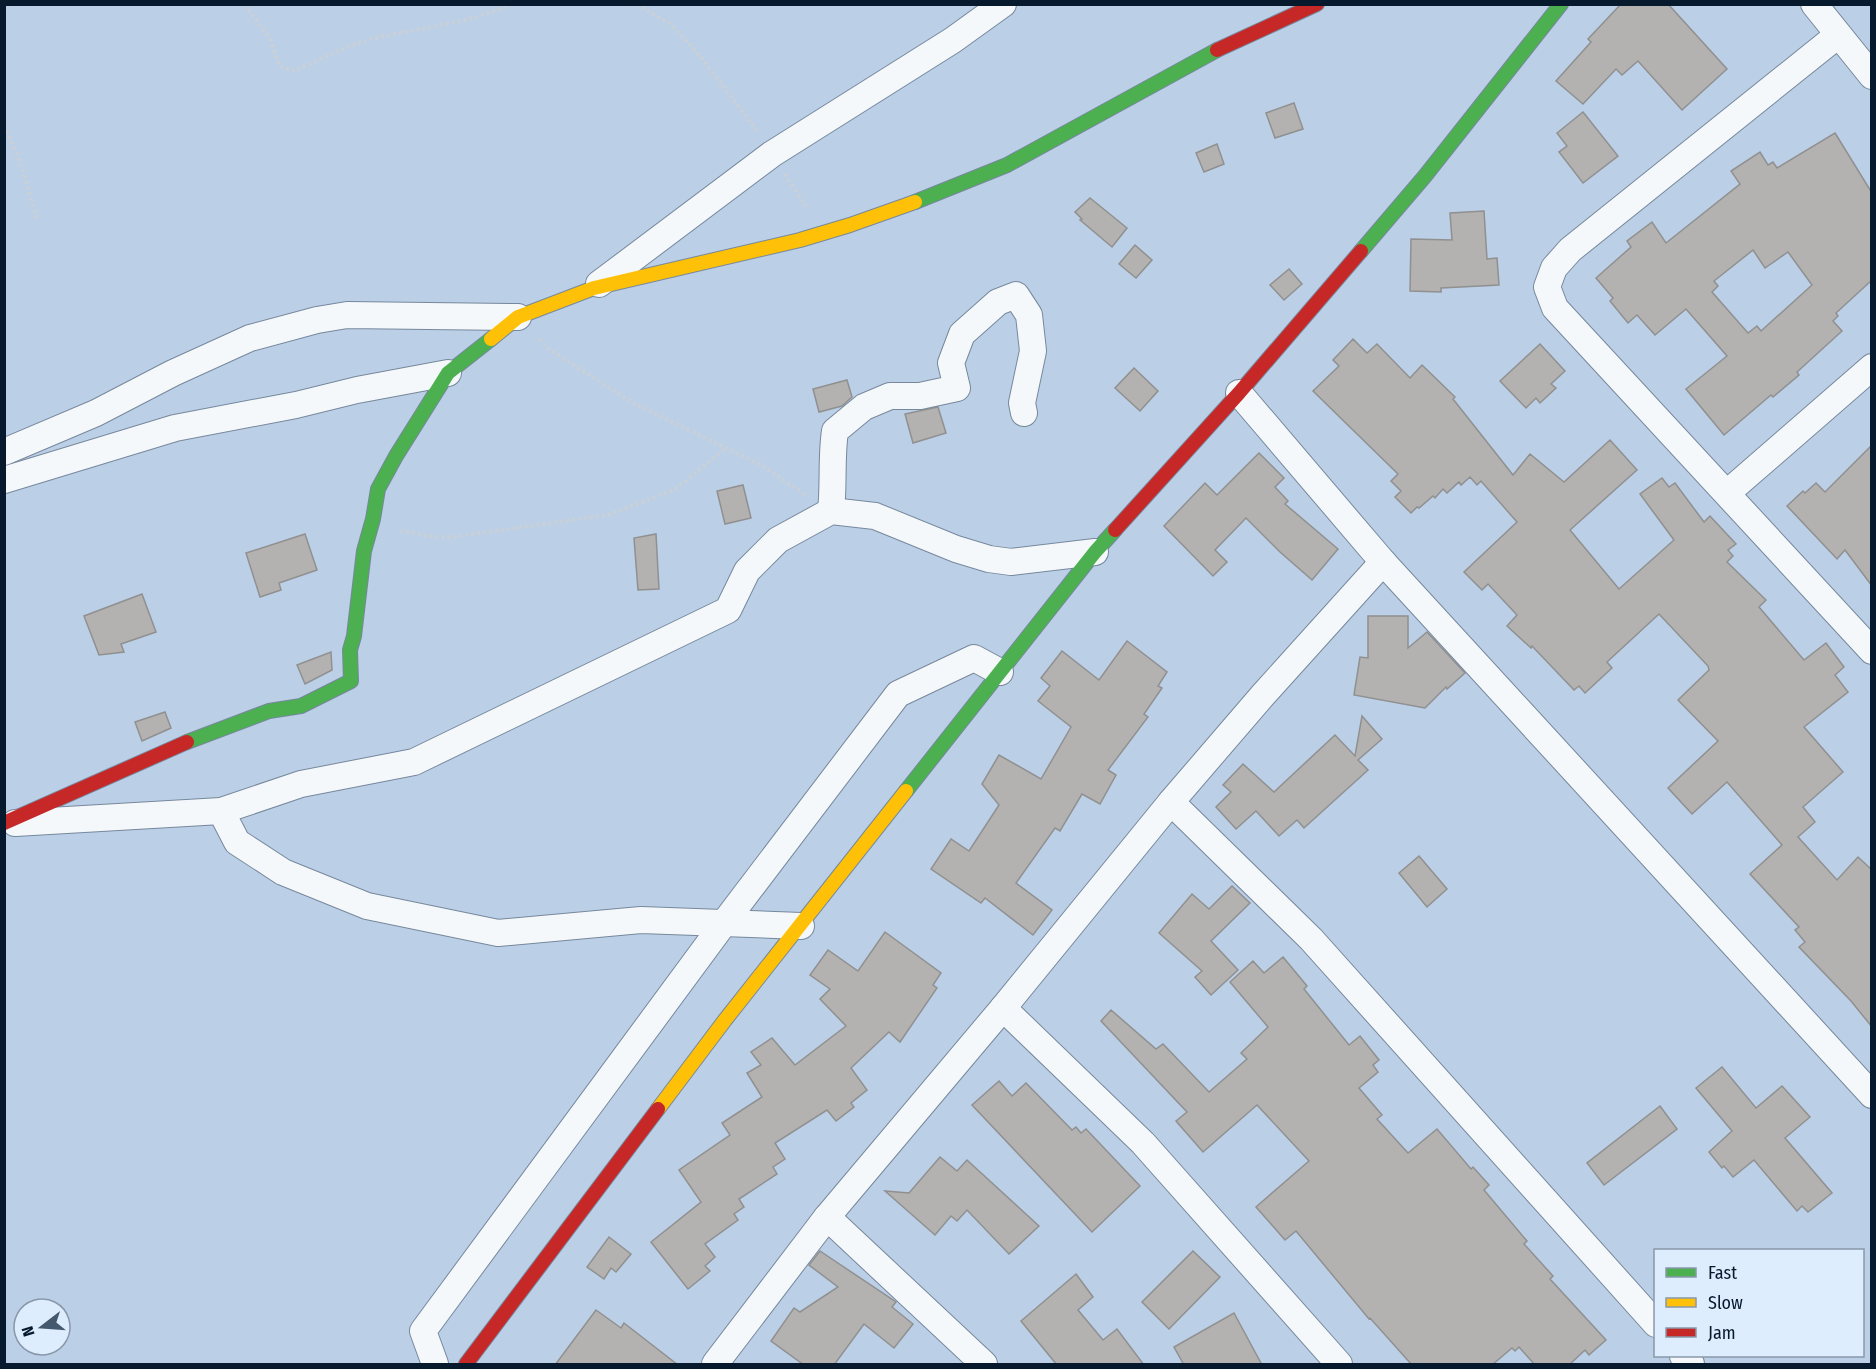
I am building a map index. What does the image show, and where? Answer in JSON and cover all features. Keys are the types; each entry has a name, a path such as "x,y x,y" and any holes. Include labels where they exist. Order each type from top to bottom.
{"street":[{"path":"594,288 772,154 953,40 1003,4"},
{"path":"5,823 195,738 269,711 301,706 351,681 350,650 354,636 364,551 378,489 448,373 518,316 594,288 800,240 850,225 955,187 1008,165 1208,54 1317,4"},
{"path":"466,1365 725,1020 1095,552 1239,393 1425,176 1561,4"},
{"path":"1814,4 1872,75"},
{"path":"1838,35 1570,250 1554,268 1547,287 1555,308 1872,651"},
{"path":"826,513 833,490 832,465 835,431 864,407 890,396 920,396 957,388 951,363 962,334 998,302 1016,295 1029,315 1033,351 1022,403 1024,413"},
{"path":"4,452 96,413 173,373 249,339 317,320 347,315 518,316"},
{"path":"1727,493 1872,367"},
{"path":"4,480 175,428 448,373"},
{"path":"1239,393 1383,562 1872,1095"},
{"path":"5,823 221,811 301,784 414,762 728,610 747,570 778,540 826,513 875,516 956,549 989,559 1011,562 1095,552"},
{"path":"715,1365 827,1217 1004,1008 1171,802 1263,695 1383,562"},
{"path":"435,1365 423,1331 724,923 898,694 974,658 1000,672"},
{"path":"1171,802 1311,939 1654,1322"},
{"path":"221,811 237,842 284,873 367,906 498,933 641,920 801,926"},
{"path":"1004,1008 1143,1143 1339,1365"},
{"path":"827,1217 984,1365"}],"path":[{"path":"246,4 271,40 281,67 293,71 373,39 455,24 494,13 512,4"},
{"path":"637,4 670,24 696,51 755,128 805,205"},
{"path":"4,126 19,159 37,218"},
{"path":"518,316 550,350 623,397 761,465 808,496 826,513"},
{"path":"373,519 403,532 445,538 608,515 674,490 726,448"}],"building":[{"path":"1621,4 1668,4 1727,69 1682,110 1638,61 1622,75 1616,69 1583,104 1556,81 1591,42 1588,39"},
{"path":"1294,103 1303,129 1275,138 1266,113"},
{"path":"1583,112 1618,156 1583,183 1559,152 1567,146 1557,133"},
{"path":"1835,133 1872,193 1872,280 1836,313 1838,316 1833,321 1842,331 1797,372 1799,375 1773,397 1771,395 1724,435 1686,389 1727,356 1686,309 1655,335 1637,315 1628,323 1610,301 1613,298 1596,278 1631,247 1627,241 1652,222 1666,243 1740,184 1731,171 1760,152 1768,165 1773,162 1777,168","holes":["1753,250 1765,268 1788,252 1812,285 1761,331 1757,326 1748,333 1712,292 1718,286 1714,281"]},
{"path":"1217,144 1224,164 1204,172 1196,153"},
{"path":"1090,198 1127,228 1112,247 1080,220 1082,219 1075,212"},
{"path":"1484,211 1487,259 1497,258 1499,285 1441,288 1441,292 1410,291 1411,239 1452,240 1450,213"},
{"path":"1135,245 1152,260 1136,278 1119,264"},
{"path":"1289,269 1302,284 1284,300 1270,285"},
{"path":"1353,339 1367,353 1377,344 1410,378 1422,365 1455,397 1453,399 1513,475 1530,454 1564,482 1610,440 1637,470 1570,530 1619,589 1674,540 1640,494 1662,478 1669,487 1675,483 1704,522 1710,516 1736,544 1728,550 1733,556 1727,562 1766,600 1759,607 1804,660 1826,643 1844,667 1835,675 1848,692 1804,727 1843,772 1803,807 1815,822 1798,837 1837,880 1858,857 1872,870 1872,1027 1851,1001 1799,947 1805,942 1795,930 1799,927 1750,874 1782,845 1727,782 1692,814 1668,788 1718,741 1678,700 1709,670 1708,666 1659,614 1607,662 1612,668 1585,693 1579,686 1574,690 1532,646 1531,648 1507,626 1517,615 1488,584 1482,590 1464,572 1517,522 1481,481 1477,485 1470,477 1461,485 1459,482 1447,493 1443,489 1435,498 1433,496 1411,513 1395,497 1401,491 1391,481 1398,474 1313,391 1339,366 1333,360"},
{"path":"1540,344 1565,371 1551,384 1556,388 1540,403 1536,398 1526,408 1500,381"},
{"path":"1134,368 1158,391 1140,411 1115,388"},
{"path":"847,380 852,397 842,406 819,412 813,389"},
{"path":"938,407 946,433 913,443 905,414"},
{"path":"1872,445 1872,586 1845,550 1837,559 1787,506 1803,491 1805,493 1816,483 1825,492"},
{"path":"1259,453 1284,478 1275,487 1288,501 1285,504 1338,549 1312,580 1246,518 1215,550 1227,562 1213,576 1164,526 1205,483 1217,495"},
{"path":"743,485 751,518 725,524 717,491"},
{"path":"305,534 317,570 279,583 281,590 260,597 246,553"},
{"path":"656,534 659,589 638,590 634,538"},
{"path":"142,594 156,632 121,644 124,652 99,655 84,616"},
{"path":"1368,616 1408,616 1408,648 1427,632 1465,673 1447,689 1446,687 1425,708 1354,695 1360,657 1368,658"},
{"path":"1127,641 1167,672 1158,686 1162,688 1144,714 1148,717 1108,770 1116,775 1100,804 1082,794 1060,831 1055,828 1016,883 1052,910 1033,935 985,898 981,903 931,869 951,839 969,851 999,805 982,784 999,755 1041,779 1071,727 1038,701 1050,686 1041,678 1062,651 1099,680"},
{"path":"331,652 332,670 305,684 297,665"},
{"path":"165,712 171,728 142,741 135,722"},
{"path":"1362,716 1382,739 1358,760 1368,770 1304,828 1297,820 1279,836 1256,811 1236,829 1216,807 1231,792 1223,785 1243,764 1274,792 1335,735 1355,756"},
{"path":"1419,856 1447,889 1427,907 1399,873"},
{"path":"1232,886 1250,903 1211,941 1238,970 1211,995 1195,977 1202,971 1159,933 1192,894 1209,909"},
{"path":"885,932 941,973 933,985 937,988 900,1042 889,1032 851,1068 867,1090 851,1103 854,1107 836,1121 827,1110 775,1143 785,1159 773,1167 777,1174 739,1199 744,1207 734,1214 738,1220 705,1244 715,1257 705,1266 710,1271 688,1289 651,1242 701,1202 679,1170 730,1135 722,1123 762,1097 747,1073 761,1065 751,1052 772,1038 795,1065 846,1026 820,999 830,989 810,975 828,950 858,971"},
{"path":"1283,957 1307,986 1304,989 1349,1045 1360,1036 1379,1060 1373,1065 1378,1072 1359,1088 1382,1115 1377,1119 1408,1153 1437,1129 1471,1169 1473,1167 1489,1185 1484,1190 1527,1241 1524,1244 1553,1276 1550,1279 1606,1340 1589,1355 1585,1350 1569,1365 1535,1365 1519,1347 1515,1351 1512,1348 1492,1365 1412,1365 1369,1319 1296,1231 1285,1240 1256,1207 1309,1161 1257,1105 1203,1152 1176,1121 1187,1112 1101,1021 1111,1010 1156,1049 1163,1044 1209,1092 1247,1059 1241,1053 1268,1027 1230,982 1253,961 1264,973"},
{"path":"1722,1067 1756,1108 1782,1086 1810,1117 1785,1138 1832,1193 1808,1212 1802,1206 1797,1211 1754,1160 1733,1177 1709,1152 1732,1131 1696,1088"},
{"path":"999,1081 1012,1096 1026,1083 1072,1130 1076,1127 1081,1133 1086,1129 1140,1186 1092,1232 972,1105"},
{"path":"1660,1106 1677,1129 1604,1185 1587,1163"},
{"path":"940,1157 957,1171 967,1160 1039,1226 1009,1254 967,1210 957,1221 951,1216 935,1235 885,1191 909,1193"},
{"path":"609,1237 631,1254 616,1272 611,1268 604,1279 587,1267"},
{"path":"820,1251 896,1302 892,1307 913,1324 894,1348 864,1324 834,1365 804,1365 771,1341 794,1308 800,1312 838,1287 809,1265"},
{"path":"1193,1251 1220,1277 1169,1329 1142,1302"},
{"path":"1076,1274 1093,1297 1078,1310 1103,1340 1117,1329 1144,1365 1057,1365 1021,1321"},
{"path":"596,1310 621,1328 624,1323 678,1365 555,1365"},
{"path":"1234,1313 1262,1365 1184,1365 1174,1347"}],"traffic: fast":[{"path":"1361,251 1425,176 1561,4"},
{"path":"915,202 1007,165 1217,50"},
{"path":"187,742 269,711 301,706 351,681 350,650 354,636 364,551 378,489 448,373 491,339"},
{"path":"906,791 1095,552 1115,530"}],"traffic: slow":[{"path":"491,339 518,317 594,288 800,240 915,202"},
{"path":"658,1109 725,1020 906,791"}],"traffic: jam":[{"path":"1217,50 1317,4"},
{"path":"1115,530 1239,393 1361,251"},
{"path":"4,823 187,742"},
{"path":"466,1364 658,1109"}]}
